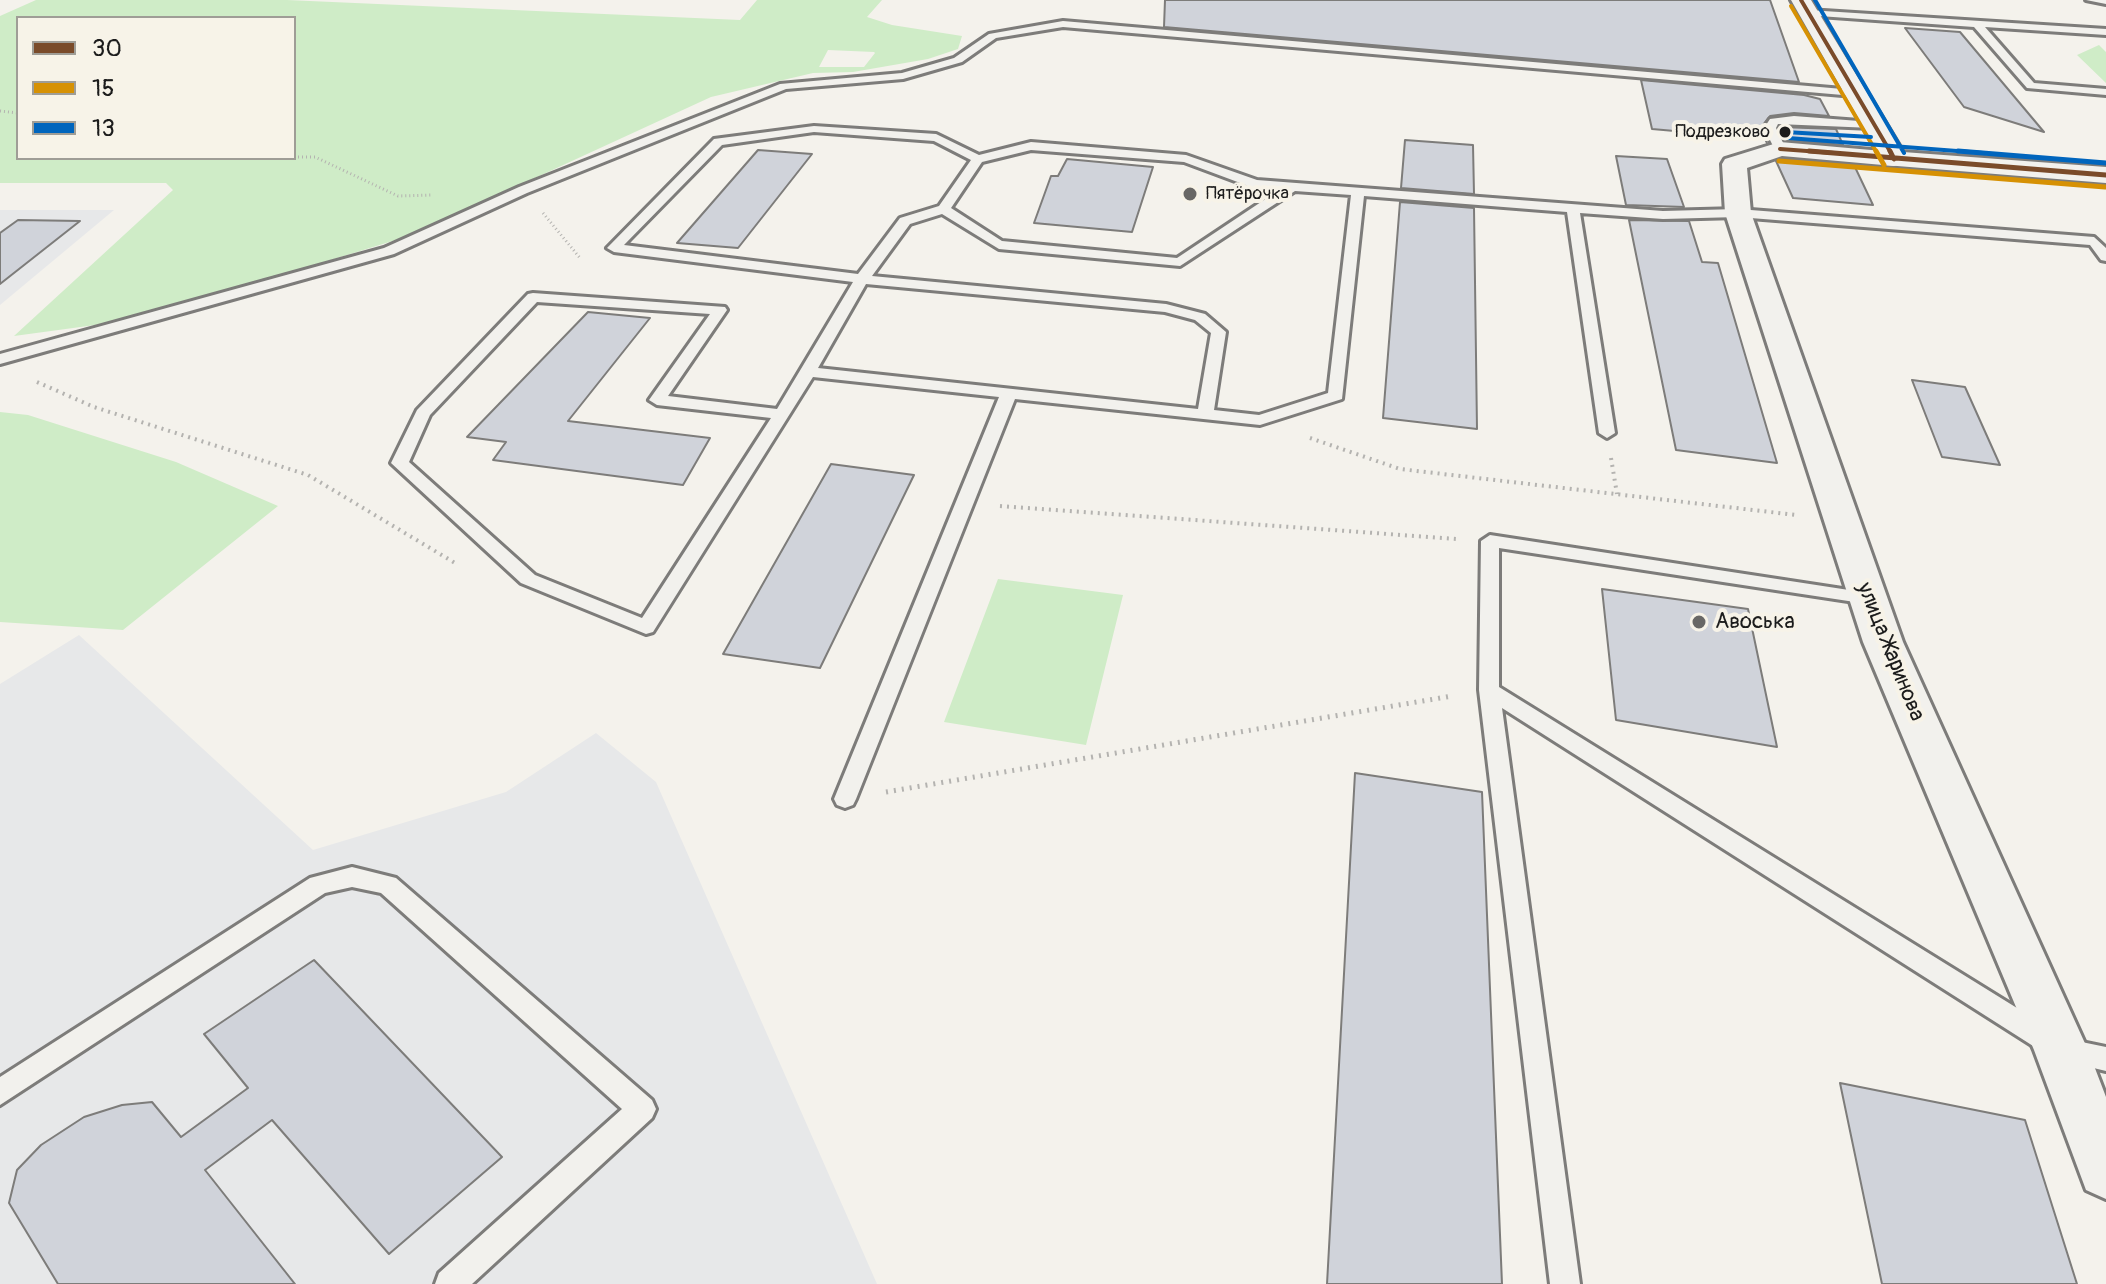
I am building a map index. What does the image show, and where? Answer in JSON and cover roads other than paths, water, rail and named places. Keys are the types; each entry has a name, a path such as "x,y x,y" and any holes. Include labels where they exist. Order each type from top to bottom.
{"street":[{"path":"1805,7 1894,159"},
{"path":"1780,149 2106,175"},
{"name":"улица Жаринова","path":"1780,149 1734,164 1738,213 1883,642 2084,1054 2106,1171"}],"lane":[{"path":"2091,0 2106,1"},
{"path":"1805,7 1977,24 2106,32"},
{"path":"0,359 389,251 523,190 784,86 903,76 958,60 993,36 1063,24 1854,93"},
{"path":"1977,24 2031,86 2106,92"},
{"path":"1780,149 1770,128 1774,121 1794,119 1872,125"},
{"path":"1205,414 1219,332 1200,317 1166,308 862,279 614,248 718,142 814,129 936,138 978,159 1031,146 1186,159 1255,184 1663,215 1738,213 2094,241 2106,257"},
{"path":"781,414 657,400 720,310 533,297 423,413 400,463 528,579 646,627 808,372 862,279 905,221 944,209 978,159"},
{"path":"944,209 999,245 1180,262 1292,187"},
{"path":"808,372 1260,420 1336,396 1358,193"},
{"path":"1573,209 1607,433"},
{"path":"845,799 1009,393"},
{"path":"1565,1284 1489,690 1490,541 1868,598"},
{"path":"1489,690 2084,1054"},
{"path":"0,1092 318,885 352,877 388,885 642,1109 450,1284"}],"place":[{"name":"Подрезково","path":"1785,132"},
{"name":"Пятёрочка","path":"1190,194"},
{"name":"Авоська","path":"1699,622"}]}
